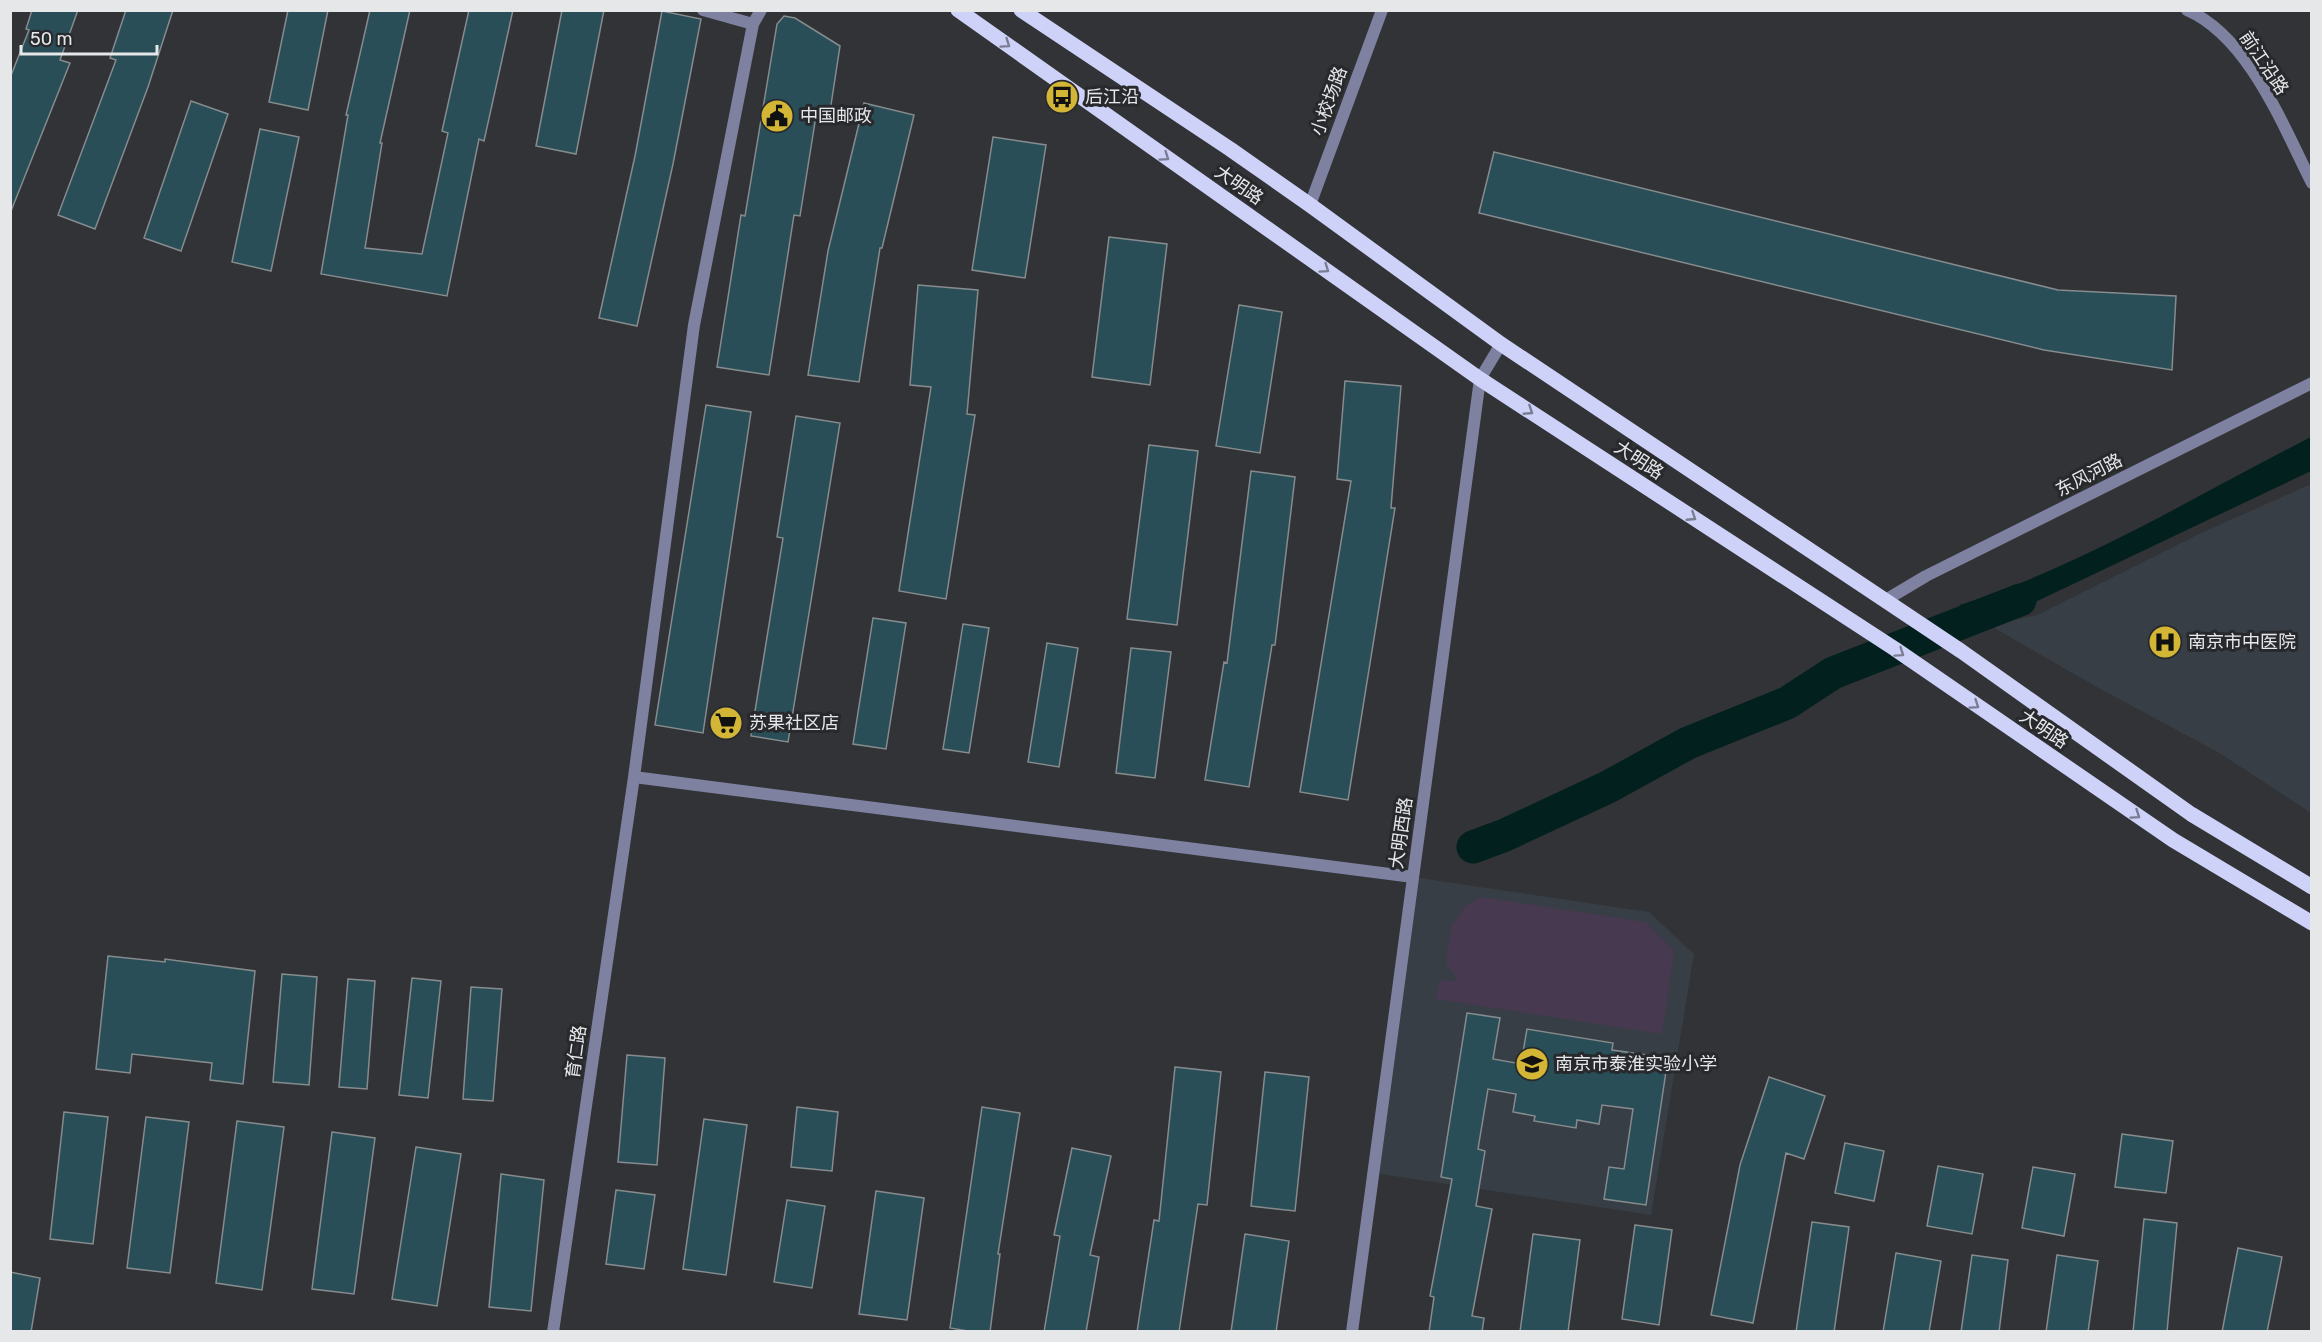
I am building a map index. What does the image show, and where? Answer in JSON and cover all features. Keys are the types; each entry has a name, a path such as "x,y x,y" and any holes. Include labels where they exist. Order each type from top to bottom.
{"main road":[{"name":"大明路","path":"958,10 1480,379 1872,635 2174,840 2312,923"},
{"path":"1021,10 1310,204 1501,344 1961,651 2191,814 2312,887"}],"street":[{"path":"703,10 753,24"},
{"name":"育仁路","path":"553,1332 633,777 694,325 753,24 761,10"},
{"name":"小校场路","path":"1310,204 1382,10"},
{"name":"前江沿路","path":"2187,10 2230,41 2264,88 2312,183"},
{"name":"大明西路","path":"1352,1332 1480,379 1501,344"},
{"name":"东风河路","path":"1884,601 1926,576 2312,383"},
{"path":"633,777 1413,877"}],"shaded area":[{"path":"2311,437 2311,471 2014,612 1982,617 1964,613 1960,605 2006,589 2095,550"},
{"name":"南京市中医院","path":"2311,484 2311,813 2221,754 2095,686 1989,625 2037,615 2201,533"},
{"name":"南京市泰淮实验小学","path":"1413,877 1649,912 1694,954 1651,1215 1373,1173"},
{"path":"1481,897 1646,922 1674,951 1662,1034 1436,999 1440,980 1458,981 1447,965 1451,927 1465,906"}],"building":[{"path":"32,10 78,10 60,60 70,63 11,211 10,78 29,30 26,29"},
{"path":"126,10 173,10 148,87 95,229 58,215 116,60 110,58"},
{"path":"288,10 328,10 308,110 269,102"},
{"path":"370,10 410,10 380,143 382,143 365,248 422,254 448,133 442,131 469,10 513,10 484,141 479,139 447,296 321,274 348,115 346,115"},
{"path":"562,10 604,10 576,154 536,146"},
{"path":"662,11 701,19 673,164 637,326 599,318 635,156"},
{"path":"784,16 795,18 840,46 829,118 816,116 800,216 794,215 769,375 717,367 741,215 745,216 777,24"},
{"path":"191,101 228,114 181,251 144,238"},
{"path":"864,103 914,115 882,248 880,248 859,382 808,375 828,251"},
{"path":"260,129 299,137 271,271 232,262"},
{"path":"993,137 1046,145 1025,278 972,270"},
{"path":"1494,152 2058,290 2176,296 2172,370 2044,350 1479,213"},
{"path":"1109,237 1167,244 1150,385 1092,377"},
{"path":"918,285 978,290 967,414 975,415 946,599 899,591 931,387 910,385"},
{"path":"1239,305 1282,312 1260,453 1216,446"},
{"path":"1345,381 1401,386 1391,508 1395,508 1348,800 1300,792 1351,481 1337,479"},
{"path":"706,405 751,412 703,733 655,725"},
{"path":"796,416 840,423 788,742 751,736 783,538 777,537"},
{"path":"1149,445 1198,451 1177,625 1127,619"},
{"path":"1251,471 1295,477 1275,645 1272,645 1249,787 1205,780 1224,662 1227,663"},
{"path":"873,618 906,623 886,749 853,744"},
{"path":"963,624 989,628 969,753 943,749"},
{"path":"1047,643 1078,648 1059,767 1028,762"},
{"path":"1131,648 1171,652 1155,778 1116,773"},
{"path":"108,956 165,962 165,959 255,971 243,1084 210,1080 212,1063 132,1054 130,1073 96,1069"},
{"path":"282,974 317,977 309,1085 273,1082"},
{"path":"412,978 441,981 428,1098 399,1095"},
{"path":"348,979 375,981 367,1089 339,1087"},
{"path":"471,987 502,989 493,1101 463,1099"},
{"path":"1467,1013 1500,1018 1493,1059 1521,1064 1527,1029 1613,1043 1612,1050 1668,1058 1646,1205 1604,1199 1609,1167 1624,1169 1633,1109 1602,1105 1599,1124 1577,1120 1576,1128 1534,1121 1535,1116 1513,1112 1516,1094 1488,1089 1478,1149 1485,1151 1476,1206 1492,1209 1472,1316 1484,1318 1482,1332 1429,1332 1434,1297 1430,1296 1452,1179 1441,1177"},
{"path":"627,1055 665,1058 657,1165 618,1162"},
{"path":"1175,1067 1221,1072 1207,1205 1198,1204 1179,1332 1137,1332 1154,1220 1159,1221"},
{"path":"1265,1072 1309,1077 1295,1211 1251,1206"},
{"path":"1769,1077 1825,1096 1804,1159 1786,1153 1753,1323 1711,1315 1740,1165"},
{"path":"797,1107 838,1112 832,1171 791,1167"},
{"path":"982,1107 1020,1113 998,1254 1000,1254 990,1332 974,1332 950,1328"},
{"path":"64,1112 108,1117 93,1244 50,1239"},
{"path":"146,1117 189,1122 170,1273 127,1268"},
{"path":"704,1119 747,1125 726,1275 683,1269"},
{"path":"237,1121 284,1127 262,1290 216,1283"},
{"path":"332,1132 375,1138 354,1294 312,1289"},
{"path":"2122,1134 2173,1141 2166,1193 2115,1187"},
{"path":"1845,1143 1884,1151 1874,1201 1835,1193"},
{"path":"416,1147 461,1154 437,1306 392,1299"},
{"path":"1072,1148 1111,1156 1090,1255 1099,1257 1086,1332 1044,1332 1060,1236 1054,1235"},
{"path":"1938,1166 1983,1174 1972,1234 1927,1226"},
{"path":"2033,1167 2075,1174 2064,1236 2022,1228"},
{"path":"501,1174 544,1180 531,1311 489,1307"},
{"path":"616,1190 655,1195 644,1269 606,1264"},
{"path":"876,1191 924,1198 907,1320 859,1314"},
{"path":"787,1200 825,1206 812,1288 774,1282"},
{"path":"2144,1219 2177,1223 2167,1332 2133,1332"},
{"path":"1812,1222 1849,1227 1834,1332 1796,1332"},
{"path":"1635,1225 1672,1230 1659,1325 1622,1319"},
{"path":"1245,1234 1289,1241 1276,1332 1231,1332"},
{"path":"1533,1234 1580,1240 1568,1332 1520,1332"},
{"path":"2238,1248 2282,1257 2267,1332 2222,1332"},
{"path":"1896,1253 1941,1261 1929,1332 1883,1332"},
{"path":"1972,1255 2008,1260 1999,1332 1961,1332"},
{"path":"2057,1255 2098,1261 2088,1332 2046,1332"},
{"path":"10,1272 40,1278 31,1332 10,1332"}],"waterway":[{"path":"1473,847 1505,835 1608,787 1688,743 1787,703 1833,673 2020,600"}],"place":[{"name":"后江沿","path":"1062,97"},
{"name":"中国邮政","path":"777,116"},
{"name":"南京市中医院","path":"2165,642"},
{"name":"苏果社区店","path":"726,723"},
{"name":"南京市泰淮实验小学","path":"1532,1064"}]}
